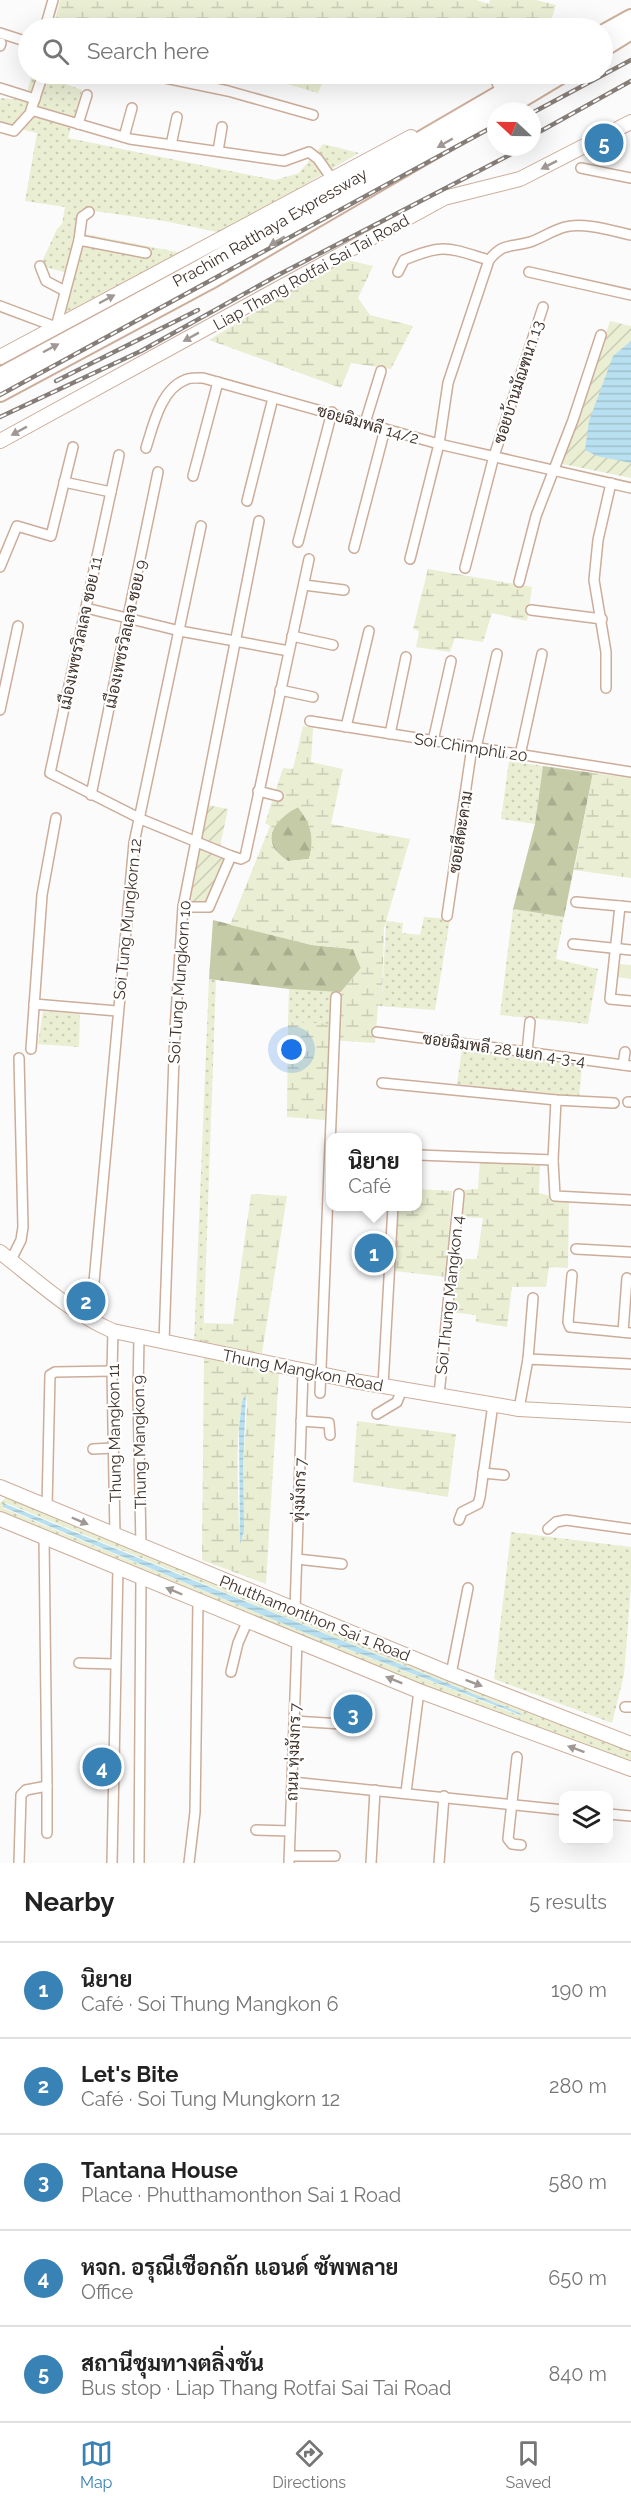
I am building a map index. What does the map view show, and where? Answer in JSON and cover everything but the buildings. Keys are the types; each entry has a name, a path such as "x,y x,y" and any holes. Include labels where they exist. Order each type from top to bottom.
{"highway":[{"path":"613,28 631,16"},
{"path":"613,43 631,31"},
{"name":"Prachim Ratthaya Expressway","path":"0,376 202,267 517,84"},
{"path":"516,102 546,84"},
{"name":"Prachim Ratthaya Expressway","path":"0,393 209,281 487,119"}],"main road":[{"path":"613,25 631,16"},
{"path":"0,357 506,84"},
{"name":"Liap Thang Rotfai Sai Tai Road","path":"0,441 444,198 520,179 631,122"},
{"name":"Thung Mangkon Road","path":"5,1256 81,1314 113,1330 139,1337 303,1371 519,1409 631,1415"},
{"name":"Phutthamonthon Sai 1 Road","path":"2,1490 451,1674 631,1744"},
{"name":"Phutthamonthon Sai 1 Road","path":"0,1519 419,1691 631,1769"}],"street":[{"path":"48,18 52,0"},
{"path":"0,41 18,42"},
{"path":"33,110 31,110 40,84"},
{"path":"215,84 229,86 313,116"},
{"path":"0,88 35,99"},
{"path":"78,124 87,95"},
{"path":"124,137 132,108"},
{"path":"33,110 124,137 171,145 284,161 309,152 318,159 332,179"},
{"path":"0,127 14,131 33,110"},
{"path":"171,145 177,117"},
{"path":"218,151 222,127"},
{"path":"581,168 631,178"},
{"path":"0,306 56,327 79,240 82,217 89,212"},
{"path":"410,559 439,444 448,383 489,260 506,245 528,242 564,227 599,229 631,235"},
{"path":"79,240 146,253"},
{"path":"398,272 404,260 438,248 489,260"},
{"path":"40,266 46,281 65,291"},
{"path":"529,272 631,295"},
{"name":"ซอยบ้านมัณฑนา 13","path":"465,568 494,456 543,307"},
{"path":"519,582 536,516 573,420 601,334"},
{"path":"365,423 381,371"},
{"name":"ซอยฉิมพลี 14/2","path":"146,448 169,392 185,380 203,378 332,412 439,444 631,488"},
{"path":"193,476 218,382"},
{"path":"247,501 273,398"},
{"path":"298,542 332,412"},
{"path":"354,548 385,429"},
{"path":"0,567 17,526 51,536 73,447"},
{"name":"เมืองเพชรวิลเลจ ซอย 11","path":"91,795 50,773 119,455"},
{"name":"เมืองเพชรวิลเลจ ซอย 9","path":"91,795 158,472"},
{"path":"64,482 111,492"},
{"path":"606,688 606,652 594,580 594,562 611,483"},
{"name":"Soi Tung Mungkorn 10","path":"164,1342 175,1029 183,907 259,521"},
{"name":"Soi Tung Mungkorn 12","path":"81,1314 92,1302 117,1011 131,871 139,818 201,526"},
{"path":"91,795 139,818 231,856 241,859 244,857 309,559"},
{"path":"304,585 344,590"},
{"path":"86,608 180,631 289,651"},
{"path":"531,610 602,619"},
{"path":"0,710 18,627"},
{"path":"346,727 369,631"},
{"path":"292,636 333,645"},
{"name":"ซอยสีตะคาม","path":"447,916 474,747 497,654"},
{"path":"520,755 542,654"},
{"path":"390,734 406,657"},
{"path":"433,741 451,661"},
{"path":"280,690 313,697"},
{"name":"Soi Chimphli 20","path":"310,721 631,772"},
{"path":"258,791 278,796"},
{"path":"31,1049 42,895 56,818"},
{"path":"183,907 208,907 231,856"},
{"path":"576,902 631,907"},
{"path":"620,906 610,999 631,1001"},
{"path":"573,944 631,950"},
{"path":"331,1133 336,997"},
{"path":"34,1004 117,1011"},
{"path":"527,1052 530,1022"},
{"name":"ซอยฉิมพลี 28 แยก 4-3-4","path":"377,1032 627,1066"},
{"path":"625,1052 627,1066"},
{"path":"5,1256 23,1233 19,1058"},
{"path":"382,1083 556,1100 614,1103"},
{"path":"556,1100 553,1161 555,1196 631,1200"},
{"path":"422,1155 553,1161"},
{"name":"Soi Thung Mangkon 4","path":"439,1395 459,1194"},
{"path":"321,1393 327,1211"},
{"path":"383,1386 393,1211"},
{"path":"576,1249 631,1252"},
{"path":"572,1275 568,1322 570,1327 627,1333 627,1278"},
{"path":"519,1409 528,1359 533,1298"},
{"name":"Thung Mangkon 11","path":"113,1330 115,1536"},
{"name":"Thung Mangkon 9","path":"139,1337 141,1547"},
{"path":"528,1359 631,1364"},
{"path":"47,1507 50,1375 55,1372 112,1371"},
{"name":"ทุ่งมังกร 7","path":"295,1610 303,1371"},
{"path":"377,1414 397,1402 402,1389"},
{"path":"459,1520 464,1509 478,1504 493,1404"},
{"path":"301,1421 329,1423 330,1435"},
{"path":"93,1449 113,1448"},
{"path":"483,1473 504,1475"},
{"path":"548,1529 556,1522 566,1521 631,1529"},
{"path":"44,1537 47,1833"},
{"path":"297,1558 342,1564"},
{"path":"112,1863 112,1761 118,1567"},
{"path":"139,1863 141,1577"},
{"path":"451,1674 468,1588"},
{"path":"189,1863 195,1812 198,1601"},
{"path":"231,1672 238,1643 248,1620"},
{"name":"ถนน ทุ่งมังกร 7","path":"289,1859 297,1641"},
{"path":"79,1663 115,1664"},
{"path":"406,1792 419,1691"},
{"path":"294,1721 342,1724"},
{"path":"518,1757 508,1839 512,1844 521,1845"},
{"path":"89,1760 112,1761"},
{"path":"292,1782 559,1809"},
{"path":"19,1863 21,1795 26,1790 47,1786"},
{"path":"370,1863 375,1790"},
{"path":"439,1863 444,1796"},
{"path":"613,1814 631,1816"},
{"path":"256,1830 290,1831"},
{"path":"289,1859 335,1856"}],"green space":[{"path":"60,0 476,0 489,4 490,0 536,0 556,5 552,18 56,18"},
{"path":"29,84 66,84 82,90 68,138 275,180 299,173 323,144 359,153 222,233 164,221 81,209 75,232 182,253 66,316 63,311 72,274 40,266 57,229 62,224 65,207 25,201 37,133 0,124 0,98 25,100"},
{"path":"287,84 322,84 318,93"},
{"path":"343,259 373,266 358,298 370,315 413,326 391,369 351,363 341,388 209,340"},
{"path":"610,321 631,326 631,478 558,463 579,412"},
{"path":"428,569 532,587 527,621 492,613 483,642 455,638 450,652 416,647 419,631 413,629"},
{"path":"303,726 313,728 311,762 343,769 331,824 410,839 384,928 382,1000 378,1006 375,1043 330,1040 325,1120 287,1117 288,1022 333,1024 341,992 361,968 353,949 312,945 230,925 270,826 265,823 283,768 293,769","holes":["298,807 309,825 312,838 309,859 288,861 274,848 272,835 277,823 287,814"]},
{"path":"509,761 543,766 535,824 501,819"},
{"path":"543,766 593,773 564,917 513,909 535,824"},
{"path":"593,773 631,778 631,878 574,870"},
{"path":"207,805 228,809 220,846 200,837"},
{"path":"298,807 311,832 311,851 309,859 288,861 274,848 272,835 277,823"},
{"path":"200,845 227,857 209,902 188,902"},
{"path":"513,909 564,917 556,959 598,969 588,1024 500,1015"},
{"path":"424,917 450,919 435,1010 378,1006 382,999 386,921 403,923 402,933 420,935"},
{"path":"213,920 312,945 353,949 361,968 341,992 289,989 209,979"},
{"path":"620,964 631,965 631,979 617,977"},
{"path":"209,979 216,979 203,1345 194,1343"},
{"path":"289,989 334,991 333,1025 288,1022"},
{"path":"43,1011 80,1014 79,1047 38,1044"},
{"path":"462,1049 582,1065 579,1098 457,1084"},
{"path":"480,1160 540,1163 539,1193 569,1200 568,1268 549,1267 546,1287 512,1287 507,1327 476,1322 476,1315 449,1312 456,1259 477,1259 483,1218 460,1217 462,1190 478,1189"},
{"path":"422,1189 452,1191 446,1277 395,1271 398,1211 422,1211"},
{"path":"251,1194 287,1196 262,1353 203,1345 204,1323 233,1324"},
{"path":"204,1358 279,1372 266,1584 202,1560","holes":["246,1393 239,1533 238,1440 239,1421"]},
{"path":"357,1421 456,1434 448,1497 353,1482"},
{"path":"6,1497 385,1652 631,1749 631,1761 469,1705 0,1513 0,1503","holes":["6,1503 518,1712 521,1716 306,1633 3,1508"]},
{"path":"511,1532 631,1547 631,1586 624,1675 612,1723 494,1679"}],"water":[{"path":"631,341 631,463 597,456 585,450 589,421 613,356"},
{"path":"246,1392 243,1470 244,1531 240,1544 239,1427 242,1402"},
{"path":"3,1503 518,1712 523,1716 306,1633 3,1507"}],"railway":[{"path":"613,70 631,60"},
{"path":"541,131 631,81"},
{"path":"541,108 586,84"},
{"path":"0,395 487,130"},
{"path":"0,417 141,351 280,274 508,156"},
{"path":"56,381 198,310"}],"place":[{"name":"สถานีชุมทางตลิ่งชัน","path":"604,143"},
{"name":"นิยาย","path":"374,1253"},
{"name":"Let's Bite","path":"86,1301"},
{"name":"Tantana House","path":"353,1714"},
{"name":"หจก. อรุณีเชือกถัก แอนด์ ซัพพลาย","path":"102,1767"}]}
